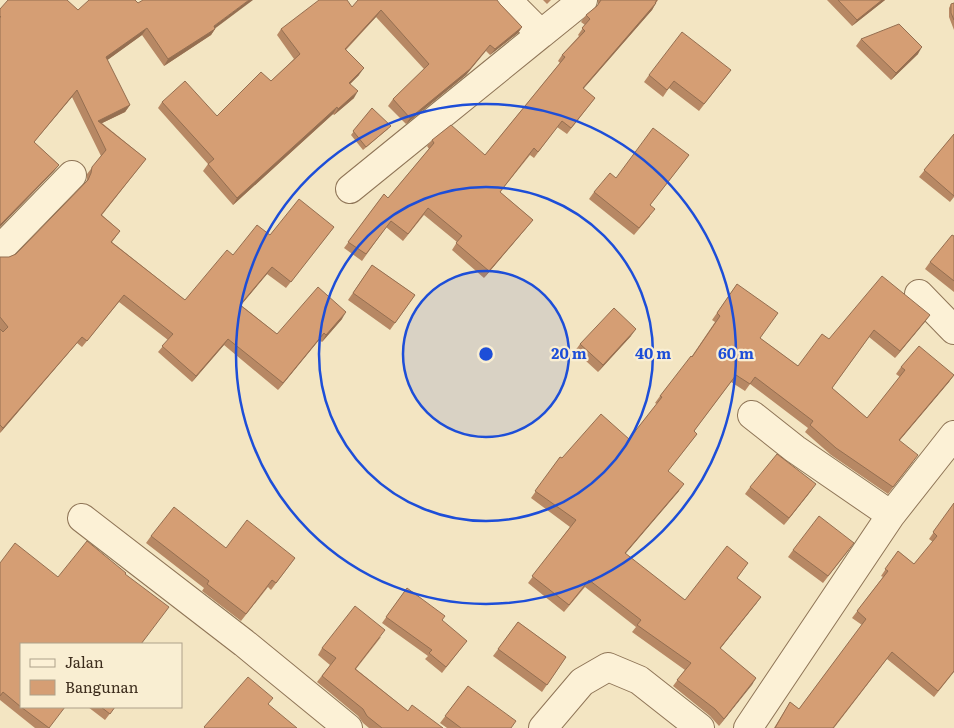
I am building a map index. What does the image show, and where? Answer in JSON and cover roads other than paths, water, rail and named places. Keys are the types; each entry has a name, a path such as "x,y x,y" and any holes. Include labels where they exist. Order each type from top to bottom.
{"street":[{"path":"507,0 541,34"},
{"path":"350,189 583,0"},
{"path":"0,249 72,175"},
{"path":"919,294 954,330"},
{"path":"752,415 795,449 891,515"},
{"path":"748,728 891,515 950,450"},
{"path":"82,518 244,643 348,728"},
{"path":"543,728 582,682 608,667 639,680 700,728"}]}
